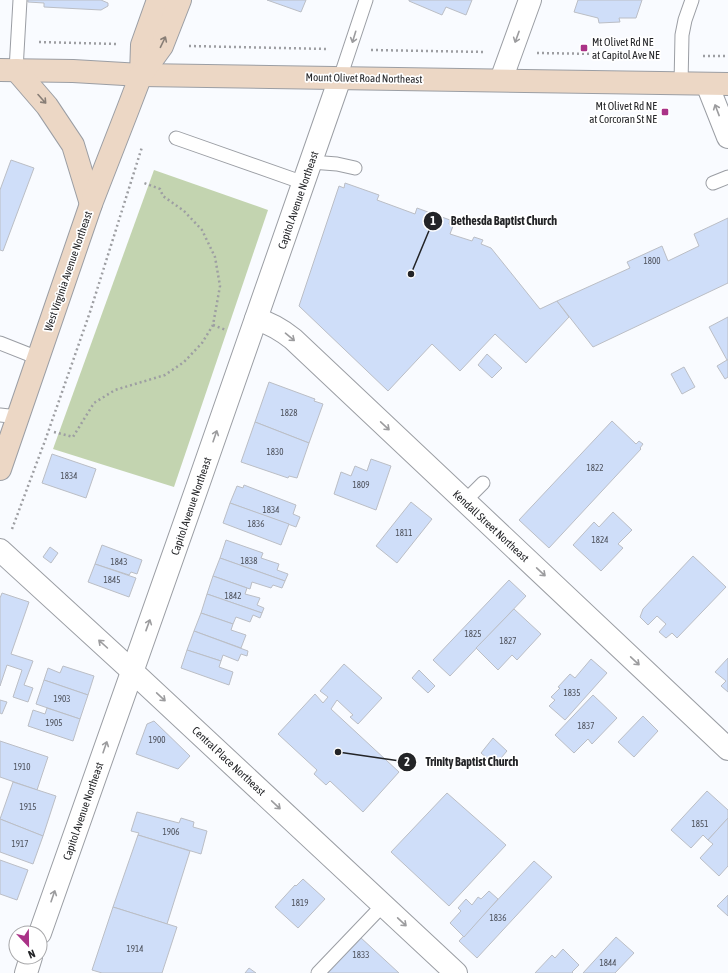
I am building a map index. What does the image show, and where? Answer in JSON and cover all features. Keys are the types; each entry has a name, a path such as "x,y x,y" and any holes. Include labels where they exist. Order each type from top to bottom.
{"street":[{"name":"West Virginia Avenue Northeast","path":"141,75 142,45 158,0"},
{"name":"West Virginia Avenue Northeast","path":"0,469 9,416 38,358 91,204 141,75 162,46 180,0"},
{"path":"501,80 530,0"},
{"name":"Mount Olivet Road Northeast","path":"8,70 73,71 141,75 728,84"},
{"path":"8,70 48,106 70,140 91,204"},
{"name":"Capitol Avenue Northeast","path":"43,925 340,78"},
{"path":"707,84 728,137"},
{"name":"Kendall Street Northeast","path":"256,319 274,326 293,339 465,501 725,741"},
{"name":"Central Place Northeast","path":"0,550 456,973"}],"lane":[{"path":"8,70 20,0"},
{"path":"340,78 366,0"},
{"path":"681,84 682,35 685,20 692,0"},
{"path":"176,138 304,183"},
{"path":"311,162 337,164 355,168"},
{"path":"713,183 728,177"},
{"path":"0,342 38,358"},
{"path":"465,501 483,483"},
{"path":"318,973 383,905"}],"path":[{"path":"15,521 90,312 144,141"},
{"path":"54,432 73,437 94,403 115,390 165,375 184,362 202,343 213,325 220,286 215,257 202,230 184,211 163,196 160,189 144,183"}],"green space":[{"path":"154,170 268,210 174,487 53,449"}],"building":[{"path":"28,0 101,0 108,3 108,6 101,10 44,7 44,3 28,2"},
{"path":"267,0 306,0 301,12"},
{"path":"409,0 472,0 466,15 446,7 442,15"},
{"path":"578,0 642,0 636,18 619,18 620,22 599,23 598,18 574,12"},
{"path":"11,160 34,168 3,251 0,250 0,190"},
{"path":"345,183 379,195 377,200 415,214 417,208 450,220 449,224 453,226 450,234 472,241 474,237 483,240 481,244 491,248 540,309 557,301 569,317 526,363 495,334 460,371 432,344 388,391 299,306 339,186 344,188"},
{"path":"728,218 728,283 593,347 557,301 630,268 627,262 662,246 668,261 699,246 694,234"},
{"path":"728,317 728,360 727,360 709,327"},
{"path":"487,354 502,368 492,378 478,365"},
{"path":"727,360 728,377 725,379 717,366"},
{"path":"684,367 695,387 682,394 671,374"},
{"path":"269,382 315,399 314,401 323,404 309,443 255,422"},
{"path":"612,421 636,444 639,441 643,444 640,448 641,449 549,548 519,520"},
{"path":"255,422 309,443 297,478 289,476 288,478 241,462"},
{"path":"52,454 96,469 86,498 42,483"},
{"path":"371,459 391,466 376,510 334,494 341,472 351,476 355,466 367,471"},
{"path":"244,485 296,505 293,514 300,517 296,527 230,503 237,486 243,488"},
{"path":"411,502 432,519 397,563 376,546"},
{"path":"230,503 289,524 281,545 223,523"},
{"path":"613,512 632,530 618,544 623,548 601,571 573,545 594,522 599,527"},
{"path":"226,540 263,553 261,558 279,564 277,570 288,574 285,581 220,558"},
{"path":"102,545 142,560 137,574 131,572 129,575 95,564"},
{"path":"50,547 58,553 51,563 43,557"},
{"path":"693,556 726,587 677,638 672,633 666,638 659,632 666,624 657,616 648,625 640,617 643,609"},
{"path":"220,558 285,581 282,588 273,585 271,588 252,582 250,589 213,576"},
{"path":"95,564 136,578 129,597 88,582"},
{"path":"213,576 247,588 245,594 260,598 257,605 264,608 262,613 207,594"},
{"path":"509,580 526,596 450,676 433,660"},
{"path":"2,593 29,602 11,654 33,661 24,685 33,688 28,702 13,697 22,670 7,665 0,686 0,598"},
{"path":"207,594 262,613 260,618 253,615 250,622 236,617 233,624 201,613"},
{"path":"514,609 541,634 517,660 512,655 498,670 476,648"},
{"path":"201,613 233,624 231,630 246,635 241,648 194,631"},
{"path":"194,631 248,651 247,656 241,654 238,661 223,655 221,661 187,650"},
{"path":"187,650 221,661 219,667 233,672 229,685 181,668"},
{"path":"728,658 728,692 721,686 726,681 715,672"},
{"path":"591,659 607,673 565,720 549,706 555,700 551,697 560,688 558,687 570,674 575,678"},
{"path":"344,664 382,698 358,724 350,717 353,715 337,700 331,709 399,772 363,812 330,781 326,785 314,774 317,770 278,734 315,694 323,703 328,697 320,691"},
{"path":"63,666 94,676 88,695 44,680 48,668 60,673"},
{"path":"419,670 435,686 428,693 412,678"},
{"path":"44,680 88,695 80,719 36,704"},
{"path":"593,695 617,718 592,744 588,739 574,753 555,735"},
{"path":"0,700 7,702 2,714 0,713"},
{"path":"47,708 80,719 73,741 28,726 33,710 45,714"},
{"path":"643,716 658,731 634,757 618,742"},
{"path":"154,721 190,756 178,769 136,754 147,724"},
{"path":"493,738 507,751 495,765 481,753"},
{"path":"0,741 48,757 37,790 0,777"},
{"path":"13,782 56,796 43,836 0,819"},
{"path":"707,791 728,810 728,818 708,840 703,835 691,848 671,830"},
{"path":"447,793 506,845 449,906 391,852"},
{"path":"137,812 179,823 181,818 194,822 193,827 207,831 201,854 138,835 139,833 131,831"},
{"path":"728,818 728,866 719,876 700,858 713,844 708,840"},
{"path":"0,819 43,836 33,864 0,852"},
{"path":"138,835 190,851 167,924 113,907"},
{"path":"0,860 28,870 17,900 0,894"},
{"path":"534,861 552,877 477,958 459,941"},
{"path":"303,879 325,899 298,928 275,907 295,885 296,886"},
{"path":"489,891 498,899 464,937 450,923 461,911 458,908 466,899 472,905 478,897 481,899"},
{"path":"728,895 728,916 717,906"},
{"path":"113,907 177,927 162,973 102,973 92,970"},
{"path":"360,937 399,973 327,973"},
{"path":"616,937 634,953 615,973 583,973"},
{"path":"563,949 579,965 572,972 573,973 535,973 552,955 555,958"},
{"path":"249,968 256,973 245,973"}],"place":[{"name":"Mt Olivet Rd NE at Capitol Ave NE","path":"584,48"},
{"name":"Mt Olivet Rd NE at Corcoran St NE","path":"665,112"},
{"name":"Bethesda Baptist Church","path":"411,274"},
{"name":"Trinity Baptist Church","path":"338,752"}]}
